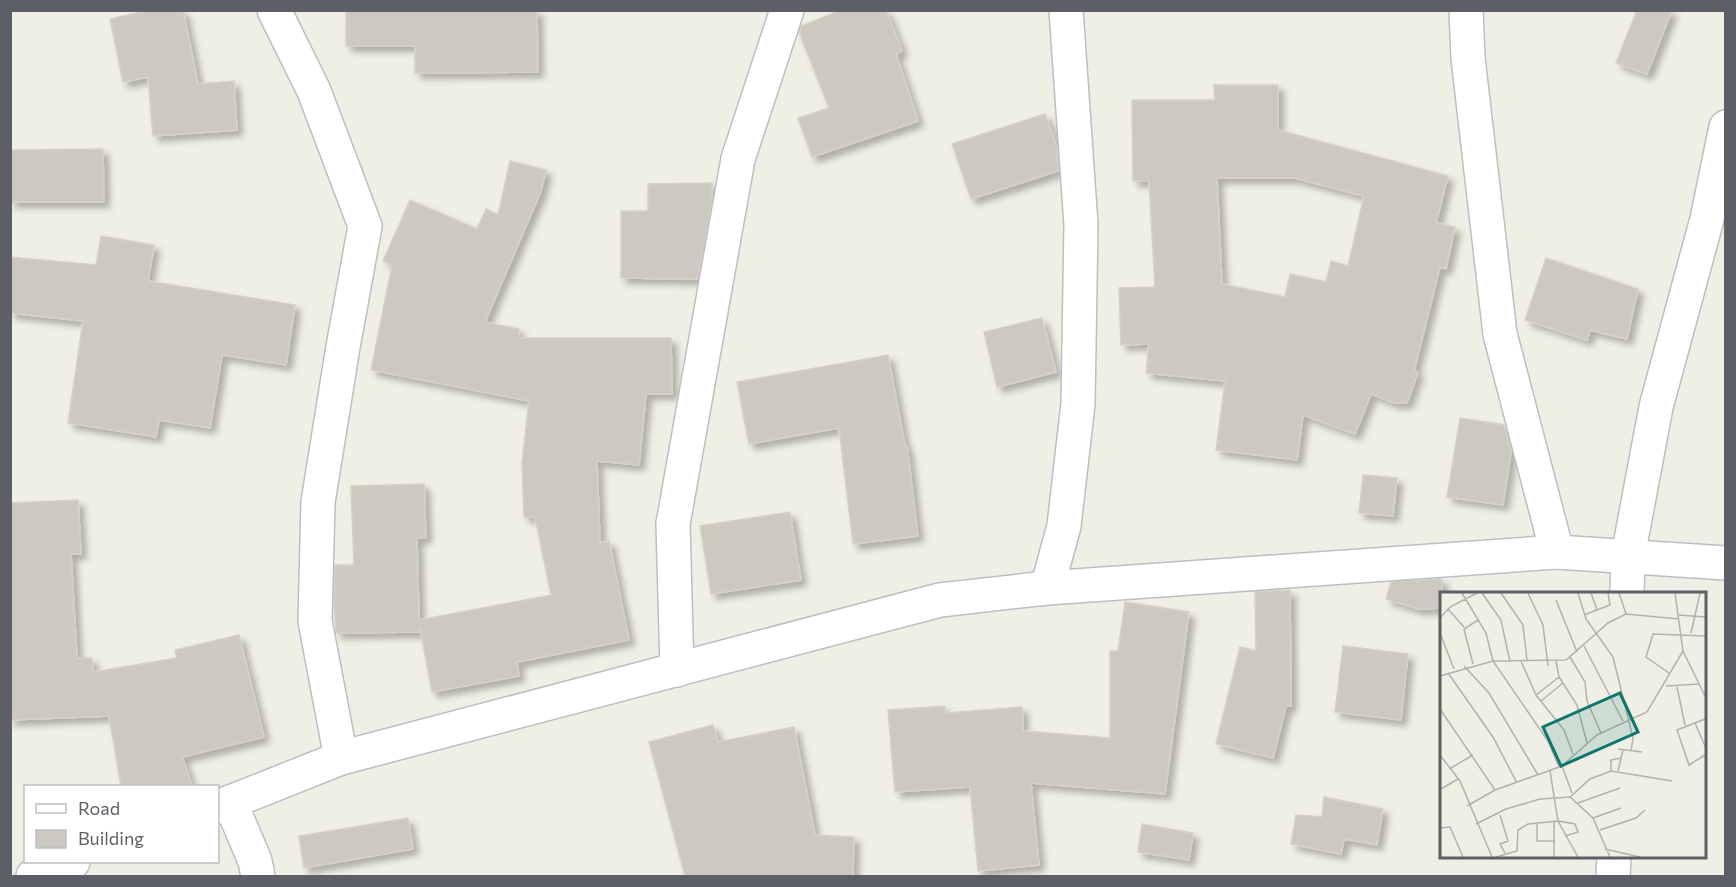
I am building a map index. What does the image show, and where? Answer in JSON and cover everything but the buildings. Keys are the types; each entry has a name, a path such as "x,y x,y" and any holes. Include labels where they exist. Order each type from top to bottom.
{"street":[{"path":"274,10 314,91 365,226 318,502 315,621 341,758"},
{"path":"677,670 673,524 738,159 787,10"},
{"path":"1047,588 1064,526 1078,404 1081,225 1066,10"},
{"path":"1466,10 1468,58 1500,334 1557,552"},
{"path":"1627,592 1628,556 1656,407 1707,219 1725,127"},
{"path":"258,876 255,861 224,805 341,758 940,600 1047,588 1557,552 1725,563"},
{"path":"1613,876 1614,857"},
{"path":"33,876 68,863"}]}
